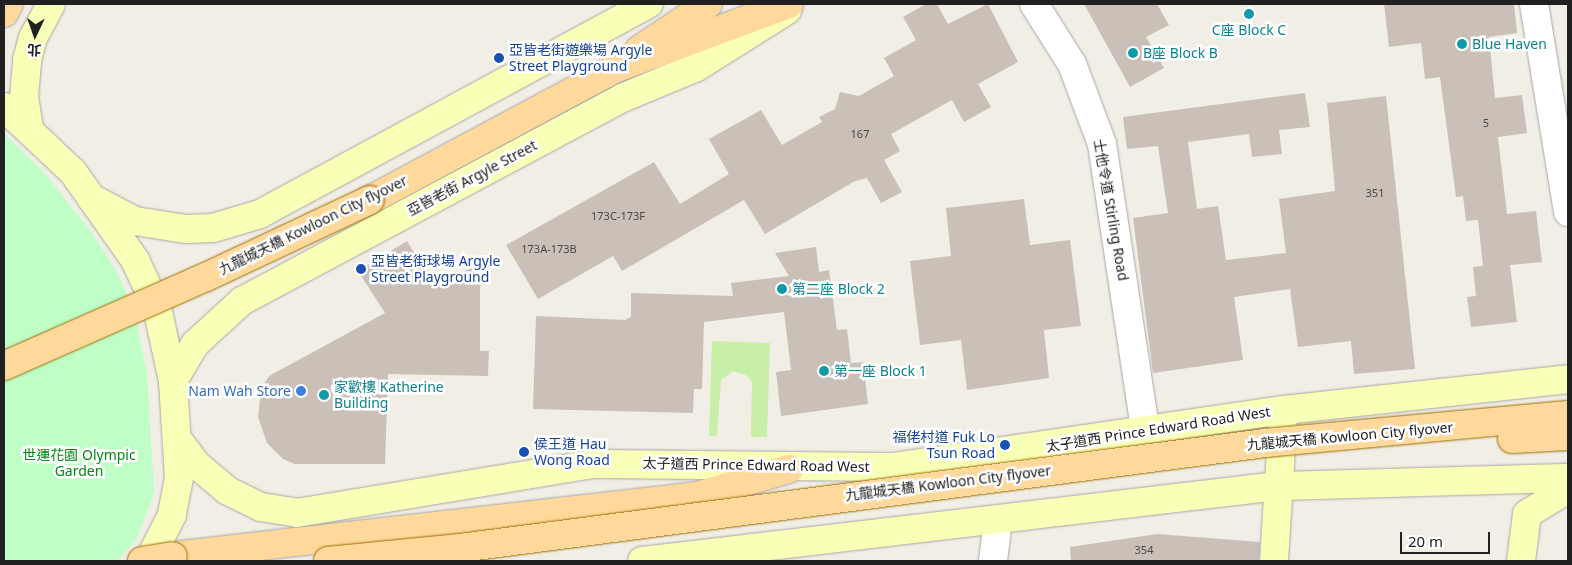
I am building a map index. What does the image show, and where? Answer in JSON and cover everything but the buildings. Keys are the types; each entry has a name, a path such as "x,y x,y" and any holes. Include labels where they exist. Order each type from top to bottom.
{"main road":[{"path":"4,13 8,4"},
{"path":"29,128 24,97 27,60 33,38 51,4"},
{"path":"91,198 135,221 186,229 213,228 260,214 649,4"},
{"name":"九龍城天橋 Kowloon City flyover","path":"4,366 197,281 370,200 614,69 708,4"},
{"name":"九龍城天橋 Kowloon City flyover","path":"614,69 789,4"},
{"name":"亞皆老街 Argyle Street","path":"173,381 194,344 242,301 622,98 697,68 796,4"},
{"path":"4,106 73,172 122,238 147,283 164,331 173,381 178,440 177,496 148,556"},
{"name":"太子道西 Prince Edward Road West","path":"178,440 197,465 228,491 261,507 297,513 594,464 699,463 789,469 893,466 1284,410 1568,379"},
{"path":"1274,561 1284,410"},
{"name":"九龍城天橋 Kowloon City flyover","path":"328,561 470,546 1265,443 1568,416"},
{"name":"九龍城天橋 Kowloon City flyover","path":"476,561 1268,458 1568,436"},
{"path":"148,556 697,496 789,469"},
{"path":"642,561 738,556 998,520 1278,486 1568,478"},
{"path":"1521,561 1527,514 1568,489"}],"street":[{"name":"士他令道 Stirling Road","path":"1034,4 1072,64 1102,144 1145,430"},
{"path":"1534,4 1568,212"},
{"path":"993,561 998,520"}],"green space":[{"name":"世運花園 Olympic Garden","path":"4,134 41,169 90,230 118,274 134,312 147,372 154,493 137,539 117,561 4,561"},
{"path":"712,341 770,343 767,437 751,437 752,382 746,375 733,371 721,380 717,436 709,436"}],"place":[{"name":"C座 Block C","path":"1249,14"},
{"name":"Blue Haven","path":"1462,44"},
{"name":"B座 Block B","path":"1133,53"},
{"name":"亞皆老街遊樂場 Argyle Street Playground","path":"499,58"},
{"name":"亞皆老街球場 Argyle Street Playground","path":"361,269"},
{"name":"第二座 Block 2","path":"782,289"},
{"name":"第一座 Block 1","path":"824,371"},
{"name":"Nam Wah Store","path":"301,391"},
{"name":"家歡樓 Katherine Building","path":"324,395"},
{"name":"福佬村道 Fuk Lo Tsun Road","path":"1005,445"},
{"name":"侯王道 Hau Wong Road","path":"524,452"}]}
